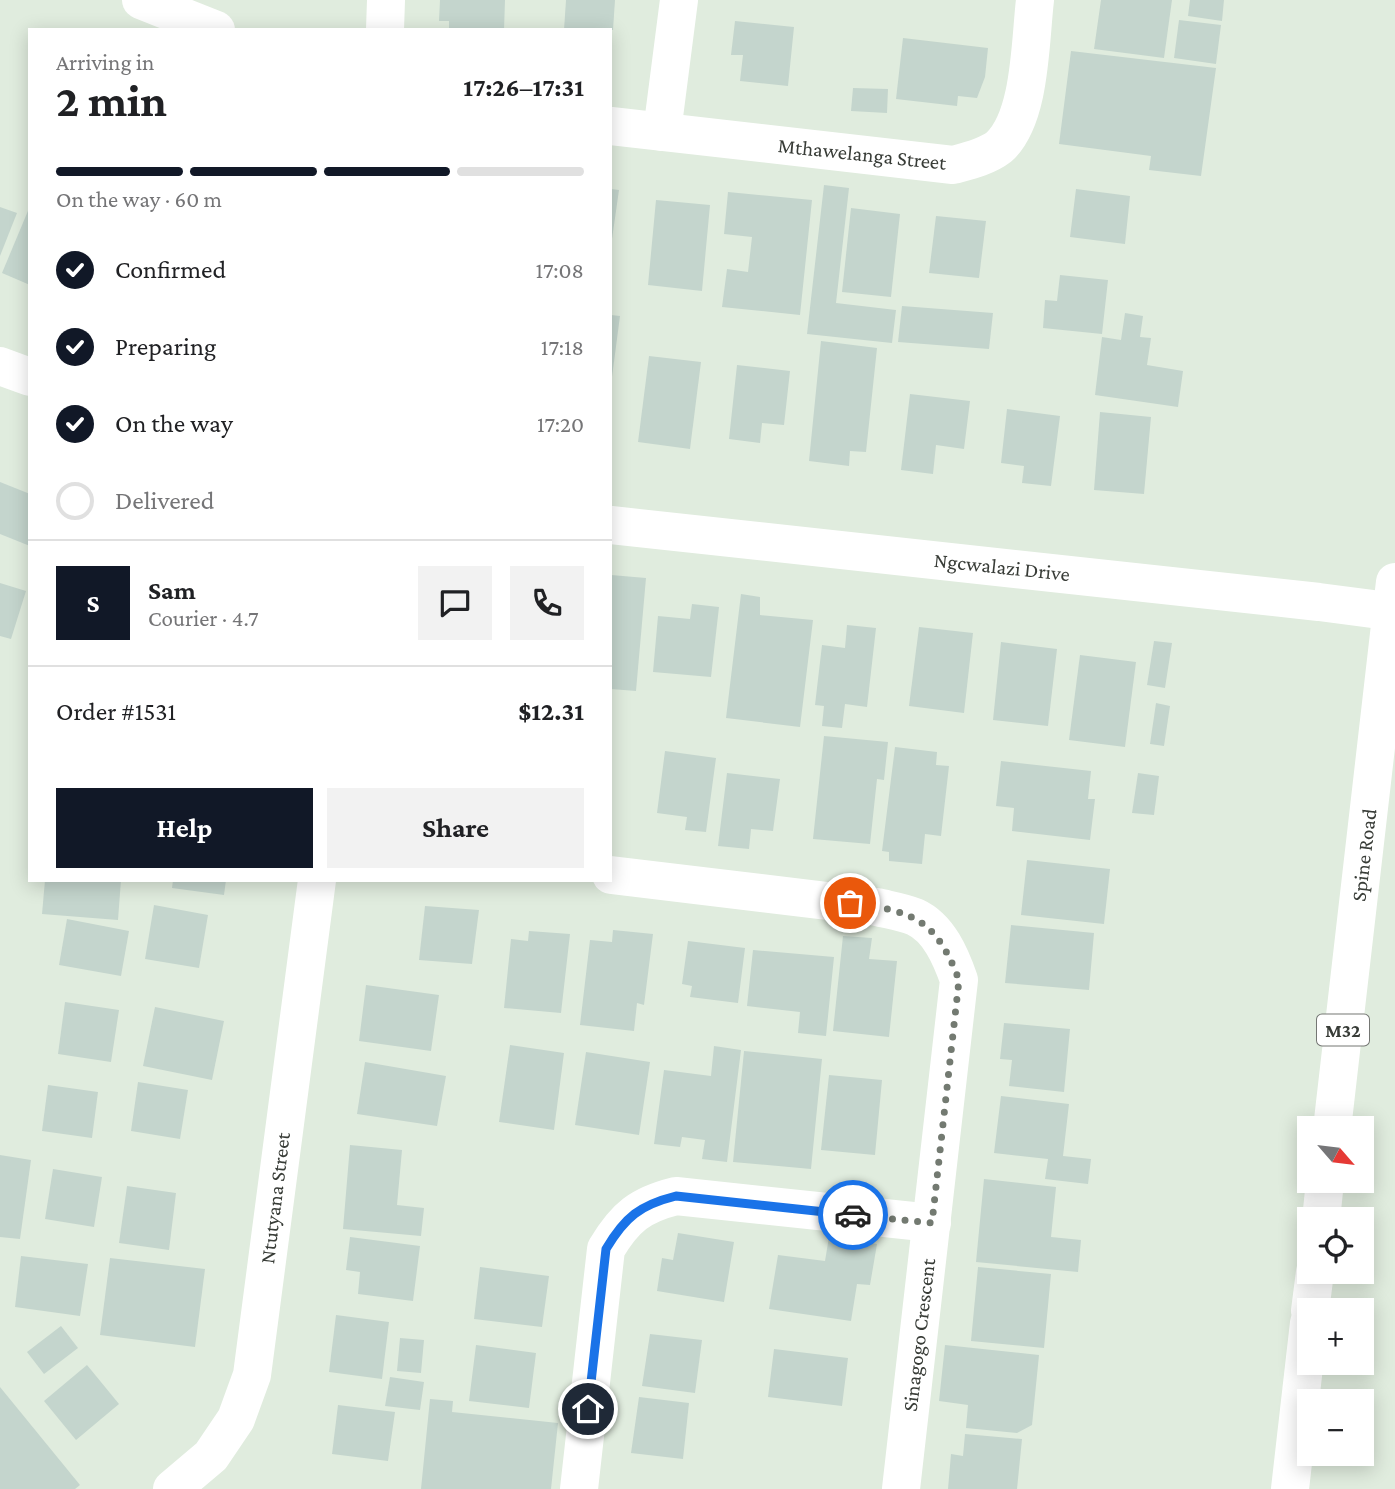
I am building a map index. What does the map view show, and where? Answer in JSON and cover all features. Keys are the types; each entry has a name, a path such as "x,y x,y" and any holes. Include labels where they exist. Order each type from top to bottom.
{"street":[{"path":"141,0 211,28"},
{"path":"385,28 386,0"},
{"path":"662,132 679,0"},
{"name":"Mthawelanga Street","path":"612,126 953,165 976,159 998,148 1013,130 1023,106 1035,0"},
{"path":"0,366 28,376"},
{"name":"Ngcwalazi Drive","path":"612,525 1305,600 1394,602"},
{"name":"Spine Road","path":"1334,1116 1394,602"},
{"name":"Sinagogo Crescent","path":"612,875 877,906 916,918 935,932 950,957 959,980 901,1489"},
{"name":"Ntutyana Street","path":"172,1489 211,1456 236,1419 253,1375 317,882"},
{"path":"579,1489 606,1249 618,1229 634,1213 653,1202 676,1196 932,1223"},
{"path":"1290,1489 1303,1375"}],"building":[{"path":"440,0 505,0 504,28 449,28 449,21 439,21"},
{"path":"566,0 615,0 613,30 564,28"},
{"path":"1101,0 1172,0 1164,58 1094,49"},
{"path":"1190,0 1224,0 1222,21 1188,16"},
{"path":"1179,20 1221,25 1216,64 1174,58"},
{"path":"735,21 794,27 788,86 740,81 743,55 731,55"},
{"path":"903,38 988,48 985,77 977,98 958,96 957,106 896,99"},
{"path":"1071,51 1216,68 1201,176 1149,170 1151,156 1059,144"},
{"path":"853,88 888,89 887,113 851,111"},
{"path":"824,185 849,188 836,303 896,310 892,343 807,334"},
{"path":"612,189 619,190 612,239"},
{"path":"1076,189 1130,196 1125,244 1070,237"},
{"path":"728,192 812,200 800,315 722,307 727,269 748,272 752,237 724,234"},
{"path":"656,200 710,205 702,291 648,285"},
{"path":"0,207 17,213 0,256"},
{"path":"851,208 900,214 891,297 842,292"},
{"path":"28,211 28,284 2,273"},
{"path":"936,216 986,221 979,278 929,273"},
{"path":"1060,275 1108,280 1102,334 1043,328 1045,300 1057,301"},
{"path":"902,306 993,313 989,349 898,342"},
{"path":"1125,313 1143,316 1140,337 1151,338 1147,365 1183,371 1178,407 1095,395 1102,337 1121,340"},
{"path":"612,315 620,316 612,377"},
{"path":"821,341 877,348 866,452 850,451 849,466 809,461"},
{"path":"649,356 701,362 690,449 638,442"},
{"path":"737,365 790,371 784,425 762,423 760,443 729,439"},
{"path":"910,394 970,401 964,449 936,445 933,474 901,470"},
{"path":"1007,409 1060,416 1051,486 1022,483 1024,466 1001,463"},
{"path":"1100,412 1151,417 1144,494 1094,490"},
{"path":"0,482 28,493 28,545 0,534"},
{"path":"612,575 646,578 636,691 612,689"},
{"path":"0,583 26,591 11,639 0,636"},
{"path":"741,594 760,597 760,615 813,620 800,727 726,718"},
{"path":"692,604 719,607 711,677 653,672 658,616 690,619"},
{"path":"847,625 876,628 867,707 845,704 842,728 822,726 824,706 815,705 822,645 845,648"},
{"path":"919,627 973,633 964,713 909,706"},
{"path":"1154,641 1172,643 1165,688 1147,685"},
{"path":"1001,642 1057,649 1048,726 993,720"},
{"path":"1080,655 1136,662 1125,747 1069,740"},
{"path":"1156,703 1170,706 1164,746 1150,744"},
{"path":"824,736 888,742 884,780 877,779 870,844 813,839"},
{"path":"895,747 937,752 936,765 949,766 941,836 925,834 922,864 889,861 889,852 882,851"},
{"path":"665,751 716,758 706,832 685,830 687,817 657,813"},
{"path":"1001,761 1091,771 1088,799 1095,799 1090,840 1012,831 1014,808 996,806"},
{"path":"727,773 780,779 773,831 751,829 749,849 718,846"},
{"path":"1138,773 1159,776 1154,815 1132,813"},
{"path":"1027,860 1110,869 1104,924 1021,915"},
{"path":"45,882 121,882 118,920 42,914"},
{"path":"173,882 226,882 224,895 172,888"},
{"path":"154,905 208,915 199,968 145,959"},
{"path":"425,906 479,910 472,964 419,960"},
{"path":"67,919 129,931 121,976 59,965"},
{"path":"1011,925 1094,933 1089,990 1005,983"},
{"path":"613,930 653,934 644,1005 637,1003 634,1031 580,1025 590,940 612,942"},
{"path":"529,931 570,934 561,1013 504,1008 511,939 528,941"},
{"path":"843,936 872,938 869,959 897,961 889,1037 833,1031"},
{"path":"688,941 745,948 738,1003 690,997 692,986 682,984"},
{"path":"753,950 834,957 826,1036 798,1033 800,1012 747,1006"},
{"path":"366,985 439,995 431,1051 359,1041"},
{"path":"65,1002 119,1010 111,1062 58,1054"},
{"path":"155,1007 224,1021 212,1080 143,1066"},
{"path":"1004,1023 1070,1029 1064,1092 1009,1086 1012,1060 1000,1059"},
{"path":"510,1045 564,1053 554,1130 499,1122"},
{"path":"714,1046 741,1050 727,1162 702,1159 705,1140 682,1137 680,1147 654,1144 664,1070 711,1076"},
{"path":"744,1051 822,1059 811,1169 733,1162"},
{"path":"586,1052 650,1062 639,1135 575,1125"},
{"path":"365,1062 446,1076 437,1126 357,1114"},
{"path":"829,1075 882,1080 875,1155 821,1150"},
{"path":"138,1082 188,1090 180,1139 131,1131"},
{"path":"48,1085 98,1092 92,1138 42,1131"},
{"path":"1001,1096 1069,1104 1063,1156 1091,1159 1088,1184 1045,1179 1048,1159 994,1153"},
{"path":"350,1145 402,1150 397,1205 424,1208 421,1236 343,1229"},
{"path":"0,1155 31,1160 20,1239 0,1237"},
{"path":"53,1169 102,1177 94,1227 45,1219"},
{"path":"984,1179 1056,1187 1051,1237 1081,1240 1078,1272 976,1262"},
{"path":"127,1186 176,1193 169,1250 119,1243"},
{"path":"678,1233 734,1242 724,1302 657,1291 662,1258 673,1260"},
{"path":"350,1237 420,1246 413,1301 358,1294 360,1272 346,1270"},
{"path":"829,1237 877,1244 870,1285 857,1284 851,1321 769,1309 778,1255 825,1261"},
{"path":"21,1256 88,1264 80,1316 15,1307"},
{"path":"110,1258 205,1269 195,1347 100,1335"},
{"path":"480,1267 549,1276 542,1327 474,1319"},
{"path":"978,1267 1051,1274 1044,1348 971,1341"},
{"path":"336,1315 389,1322 382,1379 329,1372"},
{"path":"61,1326 78,1348 44,1374 27,1352"},
{"path":"650,1334 702,1340 695,1393 642,1386"},
{"path":"400,1338 424,1340 421,1373 397,1371"},
{"path":"476,1345 536,1353 529,1408 469,1401"},
{"path":"945,1345 1039,1355 1032,1425 1017,1433 966,1428 968,1405 939,1401"},
{"path":"774,1349 848,1358 842,1406 768,1397"},
{"path":"87,1365 119,1404 76,1440 44,1401"},
{"path":"390,1377 424,1382 420,1410 385,1406"},
{"path":"0,1387 80,1485 75,1489 0,1489"},
{"path":"639,1397 689,1403 683,1459 631,1453"},
{"path":"430,1399 453,1401 452,1412 558,1423 551,1489 421,1489"},
{"path":"338,1405 395,1412 388,1461 332,1454"},
{"path":"965,1434 1022,1439 1017,1489 948,1489 951,1454 963,1456"}],"way so far":[{"path":"850,903 877,906 916,918 935,932 950,957 959,980 932,1223 853,1215"}],"route":[{"path":"588,1409 606,1249 618,1229 634,1213 653,1202 676,1196 853,1215"}]}
